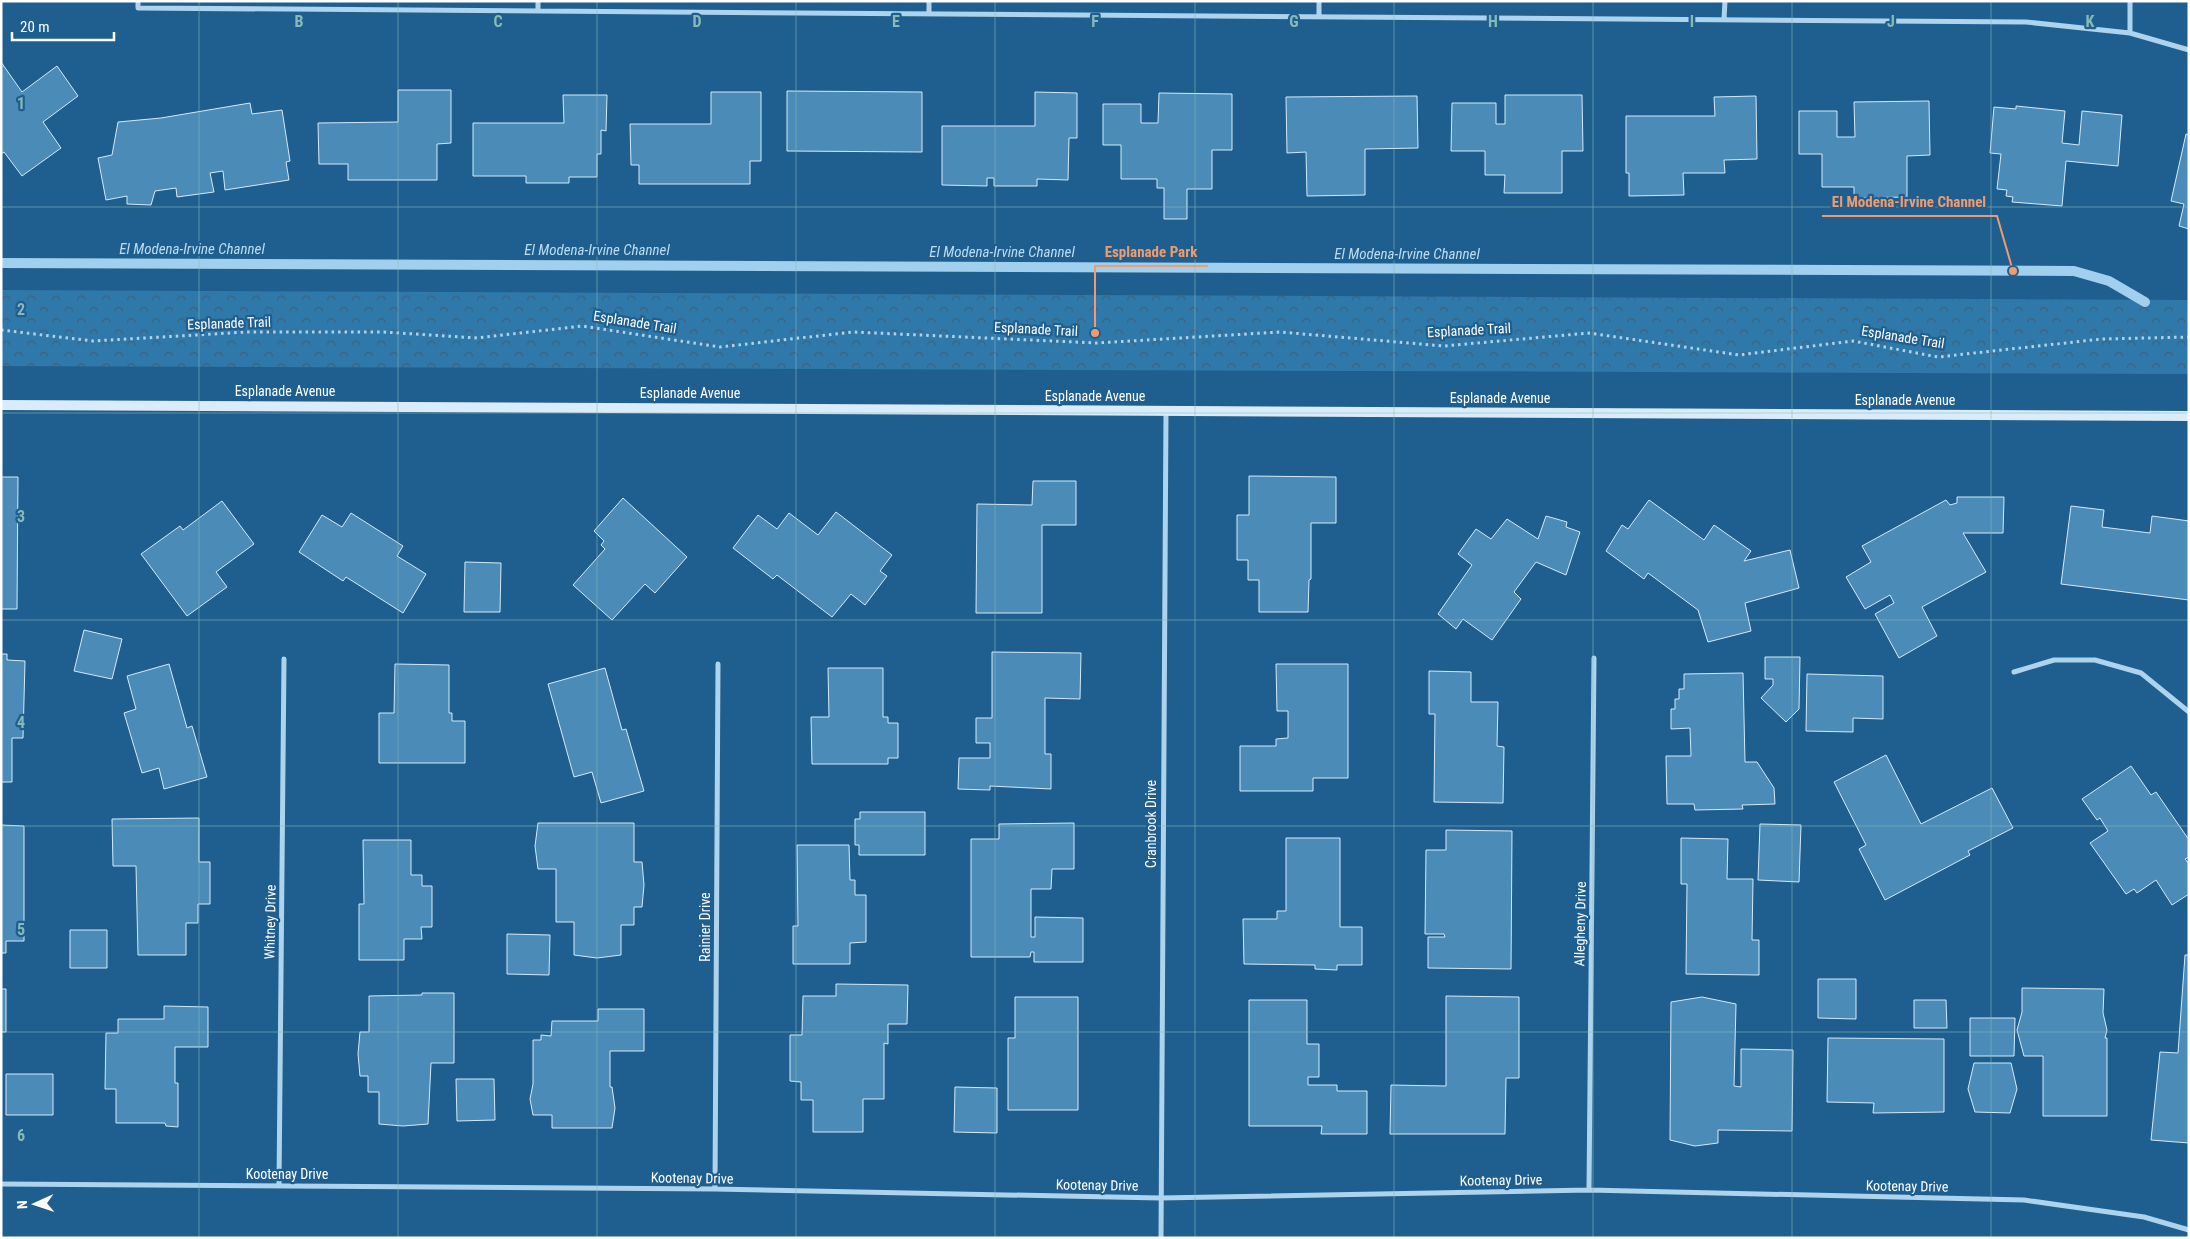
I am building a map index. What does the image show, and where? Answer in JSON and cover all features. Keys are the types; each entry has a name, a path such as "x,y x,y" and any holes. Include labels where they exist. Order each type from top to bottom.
{"street":[{"path":"138,1 138,8 1319,15 2026,22 2130,33 2189,50"},
{"path":"538,1 538,10"},
{"path":"928,13 929,1"},
{"path":"1319,1 1319,15"},
{"path":"1724,19 1725,1"},
{"path":"2130,1 2130,33"},
{"name":"Esplanade Avenue","path":"1,405 2189,416"},
{"name":"Cranbrook Drive","path":"1161,1238 1166,410"},
{"name":"Allegheny Drive","path":"1588,1190 1594,658"},
{"name":"Whitney Drive","path":"279,1185 284,659"},
{"path":"2014,672 2054,660 2095,660 2141,673 2189,712"},
{"name":"Rainier Drive","path":"715,1189 718,664"},
{"name":"Kootenay Drive","path":"1,1184 715,1189 1160,1198 1588,1190 2024,1200 2144,1217 2189,1230"}],"path":[{"name":"Esplanade Trail","path":"1,330 93,341 247,332 383,332 477,338 582,326 720,347 853,332 1097,343 1280,332 1444,346 1589,333 1739,355 1853,341 1938,357 2102,339 2189,337"}],"green space":[{"path":"1,290 2189,300 2189,374 1,366"}],"building":[{"path":"1,62 22,92 57,66 78,96 43,122 61,148 22,176 4,152 1,154"},
{"path":"398,90 451,90 451,143 437,144 437,180 348,180 348,164 319,164 318,123 398,122"},
{"path":"787,91 922,92 922,152 787,151"},
{"path":"711,92 761,92 761,161 750,161 750,184 639,184 639,165 631,165 630,124 711,124"},
{"path":"1035,92 1077,93 1077,138 1069,138 1068,180 1037,179 1037,186 994,186 994,178 987,178 987,186 942,185 942,126 1035,126"},
{"path":"1159,93 1232,94 1232,150 1212,150 1212,189 1187,189 1187,219 1164,219 1164,188 1157,188 1157,179 1121,179 1121,145 1103,145 1103,104 1141,104 1141,123 1158,123"},
{"path":"563,95 607,95 606,131 601,130 601,154 597,154 597,177 569,177 569,183 526,183 526,176 473,176 473,123 564,123"},
{"path":"1505,95 1582,95 1583,151 1562,151 1562,193 1504,193 1505,175 1485,175 1485,151 1451,151 1452,103 1496,103 1496,124 1505,124"},
{"path":"1417,96 1418,148 1365,149 1365,195 1307,196 1306,152 1287,153 1286,97"},
{"path":"1756,96 1757,159 1724,160 1725,173 1683,173 1684,195 1629,196 1629,173 1626,173 1626,116 1715,116 1714,97"},
{"path":"1929,101 1930,155 1907,156 1907,197 1854,198 1854,187 1822,187 1822,154 1799,154 1799,111 1837,111 1837,137 1855,137 1854,102"},
{"path":"250,103 252,114 282,110 290,161 286,162 289,180 225,190 223,171 210,173 214,192 177,197 176,188 155,191 151,205 127,204 127,196 106,200 98,158 112,155 118,122 161,118"},
{"path":"2016,106 2065,111 2062,143 2079,145 2082,111 2122,115 2118,166 2066,161 2062,206 2012,202 2013,197 2006,196 2007,190 1997,189 2001,154 1990,153 1994,107 2016,109"},
{"path":"2186,134 2189,135 2189,229 2179,226 2184,204 2171,201"},
{"path":"1249,476 1336,477 1336,523 1311,523 1311,579 1309,580 1308,612 1259,612 1259,580 1248,580 1248,560 1237,560 1237,515 1249,515"},
{"path":"1,477 18,477 17,609 1,609"},
{"path":"1033,481 1076,481 1076,525 1042,525 1042,613 976,613 977,504 1032,505"},
{"path":"1957,497 2004,497 2003,533 1963,533 1986,572 1922,607 1937,636 1899,658 1875,614 1894,603 1890,595 1865,609 1846,577 1871,562 1862,546 1946,500 1950,505 1957,503"},
{"path":"623,498 687,557 655,593 645,584 612,620 573,585 605,549 601,545 604,541 594,531"},
{"path":"1649,500 1704,540 1714,525 1751,551 1744,561 1790,550 1799,588 1745,603 1751,631 1708,642 1698,610 1648,573 1644,579 1606,551 1622,525 1628,529"},
{"path":"222,501 254,544 216,572 227,587 187,616 141,554 180,526 183,530"},
{"path":"2071,506 2104,510 2102,527 2150,533 2152,516 2189,521 2189,600 2061,584"},
{"path":"836,512 892,555 880,571 887,576 865,605 851,594 832,617 777,575 773,579 733,548 758,515 777,529 789,513 818,535"},
{"path":"351,513 403,546 397,556 426,574 403,613 346,577 343,581 299,552 322,515 342,527"},
{"path":"1546,516 1567,522 1566,527 1580,532 1566,575 1536,562 1514,592 1521,599 1492,640 1463,619 1456,629 1438,614 1472,565 1458,554 1476,529 1491,539 1507,519 1538,539"},
{"path":"465,562 501,563 500,612 464,612"},
{"path":"84,630 122,639 112,679 74,671"},
{"path":"992,652 1081,653 1080,699 1045,698 1045,754 1051,754 1051,789 990,786 990,790 958,789 959,758 990,758 990,743 976,743 976,718 992,718"},
{"path":"1,654 7,654 7,660 25,661 23,738 12,738 12,782 1,782"},
{"path":"1765,657 1800,657 1799,709 1786,722 1761,698 1773,685 1773,679 1765,679"},
{"path":"169,664 187,728 192,726 207,777 164,789 159,768 142,773 124,713 136,709 127,676"},
{"path":"395,664 449,665 449,713 452,713 452,721 465,721 465,763 379,763 379,713 394,713"},
{"path":"1276,664 1348,664 1348,778 1313,778 1313,791 1240,791 1240,746 1276,746 1276,739 1288,738 1288,711 1277,711"},
{"path":"605,668 622,730 626,729 644,791 601,803 592,772 574,777 548,684"},
{"path":"828,668 883,668 883,717 888,717 888,723 898,723 898,758 888,758 888,764 812,764 811,717 829,717"},
{"path":"1429,671 1471,672 1471,702 1498,702 1497,746 1504,747 1503,803 1434,802 1435,714 1429,714"},
{"path":"1743,673 1745,762 1757,762 1774,788 1775,804 1742,805 1743,809 1695,810 1694,804 1667,804 1666,756 1691,756 1690,728 1671,729 1671,709 1675,709 1675,699 1679,699 1679,689 1684,689 1684,674"},
{"path":"1807,674 1883,676 1883,719 1853,718 1853,732 1806,731"},
{"path":"1886,755 1921,824 1992,788 2013,828 1968,851 1970,855 1885,900 1859,849 1866,845 1834,782"},
{"path":"2131,766 2151,795 2156,792 2189,840 2189,857 2185,859 2189,864 2189,894 2172,905 2156,880 2137,893 2134,889 2126,894 2090,843 2108,831 2100,818 2097,820 2082,799"},
{"path":"860,812 925,812 925,855 859,855 859,845 855,845 855,819 860,819"},
{"path":"199,818 199,862 210,862 210,904 198,904 198,923 186,923 186,955 138,955 136,866 113,866 112,819"},
{"path":"538,823 634,823 634,862 642,862 644,885 642,907 634,907 634,925 621,925 621,955 597,958 574,955 574,922 556,922 556,869 538,869 535,846"},
{"path":"1074,823 1074,869 1052,869 1051,889 1031,889 1031,937 1035,937 1035,917 1083,918 1083,962 1034,962 1034,952 1031,952 1030,957 971,957 971,839 999,839 999,824"},
{"path":"1760,824 1801,825 1799,882 1758,880"},
{"path":"1,825 24,826 24,941 6,941 6,953 1,953"},
{"path":"1446,830 1512,831 1511,969 1428,968 1428,937 1445,937 1444,934 1425,934 1426,850 1446,850"},
{"path":"1286,838 1340,838 1340,927 1362,927 1362,965 1337,965 1337,970 1315,969 1315,965 1244,964 1243,919 1277,919 1277,911 1286,911"},
{"path":"1681,838 1728,839 1727,879 1753,879 1752,940 1759,940 1759,975 1686,974 1687,884 1681,884"},
{"path":"363,840 411,840 411,875 422,875 422,886 432,886 432,927 421,927 422,939 404,939 404,960 359,960 359,904 364,904"},
{"path":"797,845 849,845 850,880 855,880 855,895 866,895 866,942 850,943 850,964 793,964 793,926 798,926"},
{"path":"70,930 107,930 107,968 70,968"},
{"path":"507,934 550,935 549,975 507,974"},
{"path":"2185,955 2189,955 2189,1143 2151,1140 2160,1052 2178,1053"},
{"path":"1818,979 1856,979 1856,1019 1818,1018"},
{"path":"836,984 908,985 907,1024 888,1024 888,1044 884,1043 884,1099 863,1099 863,1132 813,1132 813,1100 801,1100 801,1082 790,1081 790,1035 802,1035 803,996 836,996"},
{"path":"2022,988 2104,989 2103,1013 2107,1030 2105,1038 2107,1038 2107,1116 2043,1116 2043,1056 2024,1056 2017,1030 2022,1012"},
{"path":"1,989 6,989 6,1032 1,1032"},
{"path":"422,993 454,993 454,1063 431,1063 428,1124 403,1126 379,1124 379,1092 368,1092 368,1076 360,1076 358,1054 360,1032 369,1032 369,996 422,995"},
{"path":"1446,996 1519,997 1519,1078 1506,1078 1505,1134 1390,1134 1391,1085 1446,1086"},
{"path":"1015,997 1078,997 1078,1110 1008,1110 1008,1038 1015,1038"},
{"path":"1702,997 1736,1004 1734,1086 1741,1087 1741,1049 1793,1050 1792,1131 1718,1130 1718,1143 1695,1146 1670,1140 1671,1002"},
{"path":"1249,1000 1307,1000 1307,1044 1319,1044 1319,1077 1308,1077 1308,1085 1337,1085 1337,1091 1367,1091 1367,1134 1321,1134 1322,1126 1249,1126"},
{"path":"1914,1000 1946,1000 1947,1028 1914,1028"},
{"path":"164,1006 208,1007 208,1047 175,1047 175,1083 178,1083 178,1127 166,1126 165,1123 116,1123 116,1089 105,1089 106,1033 118,1033 118,1019 164,1019"},
{"path":"598,1009 644,1009 644,1051 610,1051 610,1087 612,1087 615,1108 612,1128 552,1128 552,1115 533,1115 530,1099 533,1084 533,1040 541,1040 541,1035 551,1036 552,1021 598,1021"},
{"path":"1970,1018 2015,1018 2014,1056 1970,1056"},
{"path":"1828,1038 1944,1039 1944,1112 1873,1113 1874,1103 1827,1102"},
{"path":"1974,1063 2011,1063 2017,1089 2010,1113 1975,1112 1968,1089"},
{"path":"6,1074 53,1074 53,1115 6,1115"},
{"path":"456,1079 494,1079 495,1120 457,1121"},
{"path":"955,1087 997,1088 997,1133 954,1132"}],"waterway":[{"name":"El Modena-Irvine Channel","path":"1,263 2074,271 2109,281 2145,302"}],"place":[{"name":"El Modena-Irvine Channel","path":"2013,271"},
{"name":"Esplanade Park","path":"1095,333"}]}
